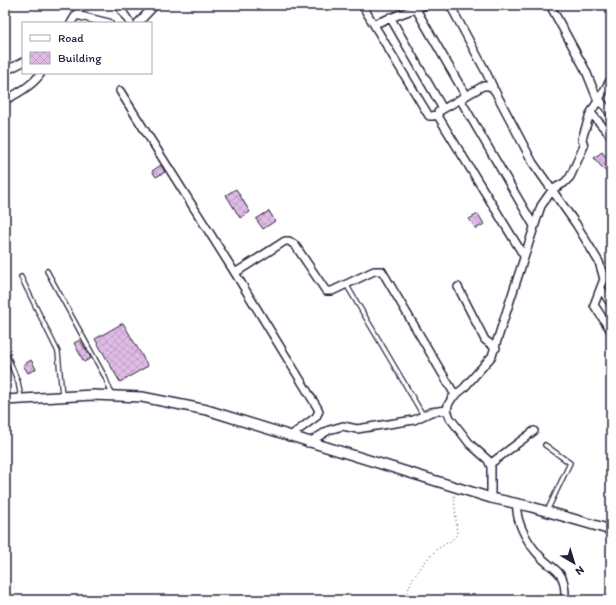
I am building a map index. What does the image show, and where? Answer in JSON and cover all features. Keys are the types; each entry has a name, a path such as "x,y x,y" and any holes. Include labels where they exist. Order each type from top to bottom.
{"street":[{"path":"72,22 82,5"},
{"path":"118,5 129,22"},
{"path":"139,22 155,5"},
{"path":"362,5 430,116 433,116 483,86 492,88"},
{"path":"374,24 390,17 399,16 425,5"},
{"path":"450,5 483,65 492,88 533,162 553,189 599,262 604,279 602,290 594,305 611,331"},
{"path":"550,5 586,71 599,100 611,114"},
{"path":"416,9 463,98 534,226"},
{"path":"76,15 105,22"},
{"path":"390,17 440,111 524,256"},
{"path":"5,71 22,62"},
{"path":"5,100 20,92 38,78 40,74"},
{"path":"491,498 490,464 470,444 450,418 447,410 448,405 455,395 487,362 496,348 524,256 545,198 553,189 564,183 570,177 584,146 582,139 591,113 611,79"},
{"path":"120,91 235,273 319,411 316,417 289,437"},
{"path":"591,113 611,136"},
{"path":"235,273 285,241 289,241 295,245 326,292 374,271 384,273 455,395"},
{"path":"458,287 485,340 496,348"},
{"path":"602,290 611,304"},
{"path":"5,400 62,396 142,397 207,410 308,443 491,498 517,503 611,530"},
{"path":"308,443 329,430 343,426 357,429 414,420 431,412 447,410"},
{"path":"490,464 534,431"},
{"path":"517,503 517,516 537,554 556,568 564,580 565,600"}],"lane":[{"path":"47,271 105,377 112,396"},
{"path":"21,278 58,352 62,396"},
{"path":"346,284 423,415"},
{"path":"5,350 18,382 21,399"},
{"path":"545,445 569,462 570,465 547,511"}],"path":[{"path":"404,600 413,578 425,562 436,550 452,540 457,534 453,486"}],"building":[{"path":"602,152 611,163 611,168 606,172 594,158"},
{"path":"161,165 165,172 156,177 152,171"},
{"path":"236,189 250,212 240,218 226,195"},
{"path":"269,211 275,221 263,229 256,219"},
{"path":"478,214 484,224 476,229 469,219"},
{"path":"123,323 148,366 120,382 95,339"},
{"path":"80,340 91,358 84,362 74,343"},
{"path":"31,360 36,369 28,373 23,365"}]}
